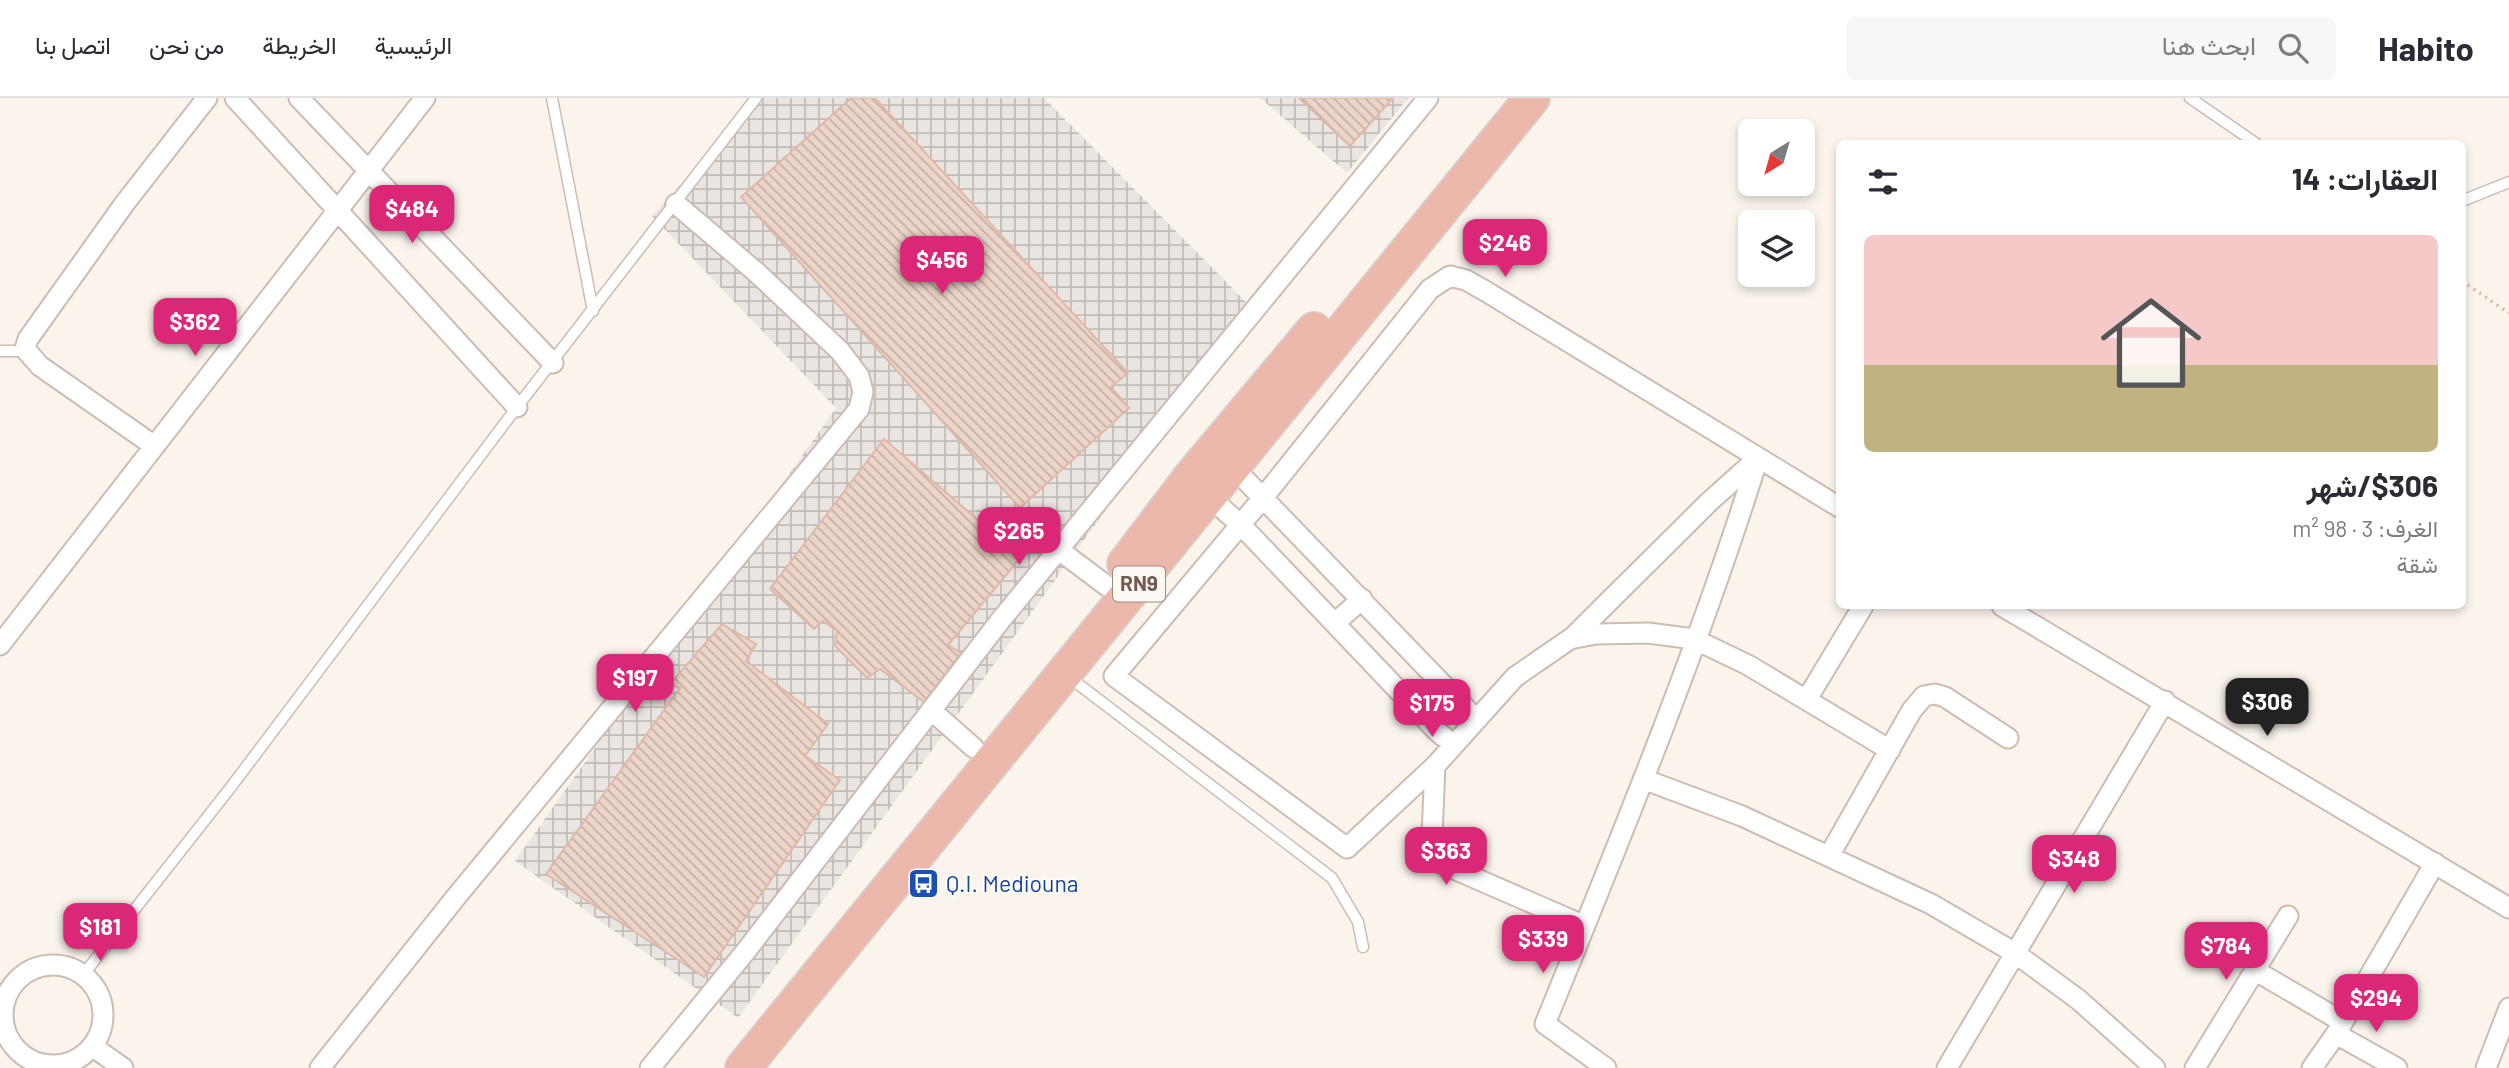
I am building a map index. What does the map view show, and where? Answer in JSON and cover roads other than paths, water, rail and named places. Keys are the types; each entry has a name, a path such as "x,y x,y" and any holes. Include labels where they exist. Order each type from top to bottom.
{"highway":[{"name":"RN9","path":"719,1068 1107,586 1191,477 1506,98"},
{"name":"RN9","path":"743,1068 1532,98"}],"street":[{"path":"153,445 40,366 25,351 28,339 125,203 207,98"},
{"path":"234,98 517,408"},
{"path":"299,98 553,363"},
{"path":"0,645 425,98"},
{"path":"650,1068 746,951 931,710 1059,550 1428,98"},
{"path":"320,1068 456,897 859,409 863,392 859,376 840,351 756,272 676,204"},
{"path":"1758,458 1709,502 1570,639 1515,677 1435,766 1347,848 1114,676 1262,499 1430,289 1450,276 1466,280 1487,292 1836,505"},
{"path":"1605,1068 1545,1024 1643,779 1758,458"},
{"path":"1233,467 1476,719"},
{"path":"1209,496 1240,524 1438,732 1456,742"},
{"path":"1059,550 1107,586"},
{"path":"1335,623 1362,599"},
{"path":"1807,699 1861,609"},
{"path":"2008,609 2509,908"},
{"path":"1570,639 1619,631 1694,639 1807,699 1890,750"},
{"path":"1829,856 1919,700 1931,694 1945,697 2008,738"},
{"path":"1948,1068 2165,701"},
{"path":"931,710 974,748"},
{"path":"1435,766 1431,859 1585,926"},
{"path":"1643,779 1742,816 1931,904 2015,953 2079,1000 2155,1068"},
{"path":"2312,1068 2339,1028 2435,863"},
{"path":"2195,1068 2288,916"},
{"path":"50,965 67,967 83,975 96,990 102,1009 101,1029 92,1046 80,1057 65,1063 48,1065 33,1061 14,1045 3,1024 4,989 33,969 50,965"},
{"path":"2256,971 2397,1068"},
{"path":"2486,1068 2509,1008"},
{"path":"92,1046 123,1068"}],"lane":[{"path":"552,98 593,311"},
{"path":"83,975 231,788 517,408 756,98"},
{"path":"2190,98 2251,140"},
{"path":"2466,199 2509,182"},
{"path":"0,351 25,351"},
{"path":"1066,674 1332,878 1352,909 1363,947"}],"place":[{"name":"Q.I. Mediouna","path":"923,884"}]}
